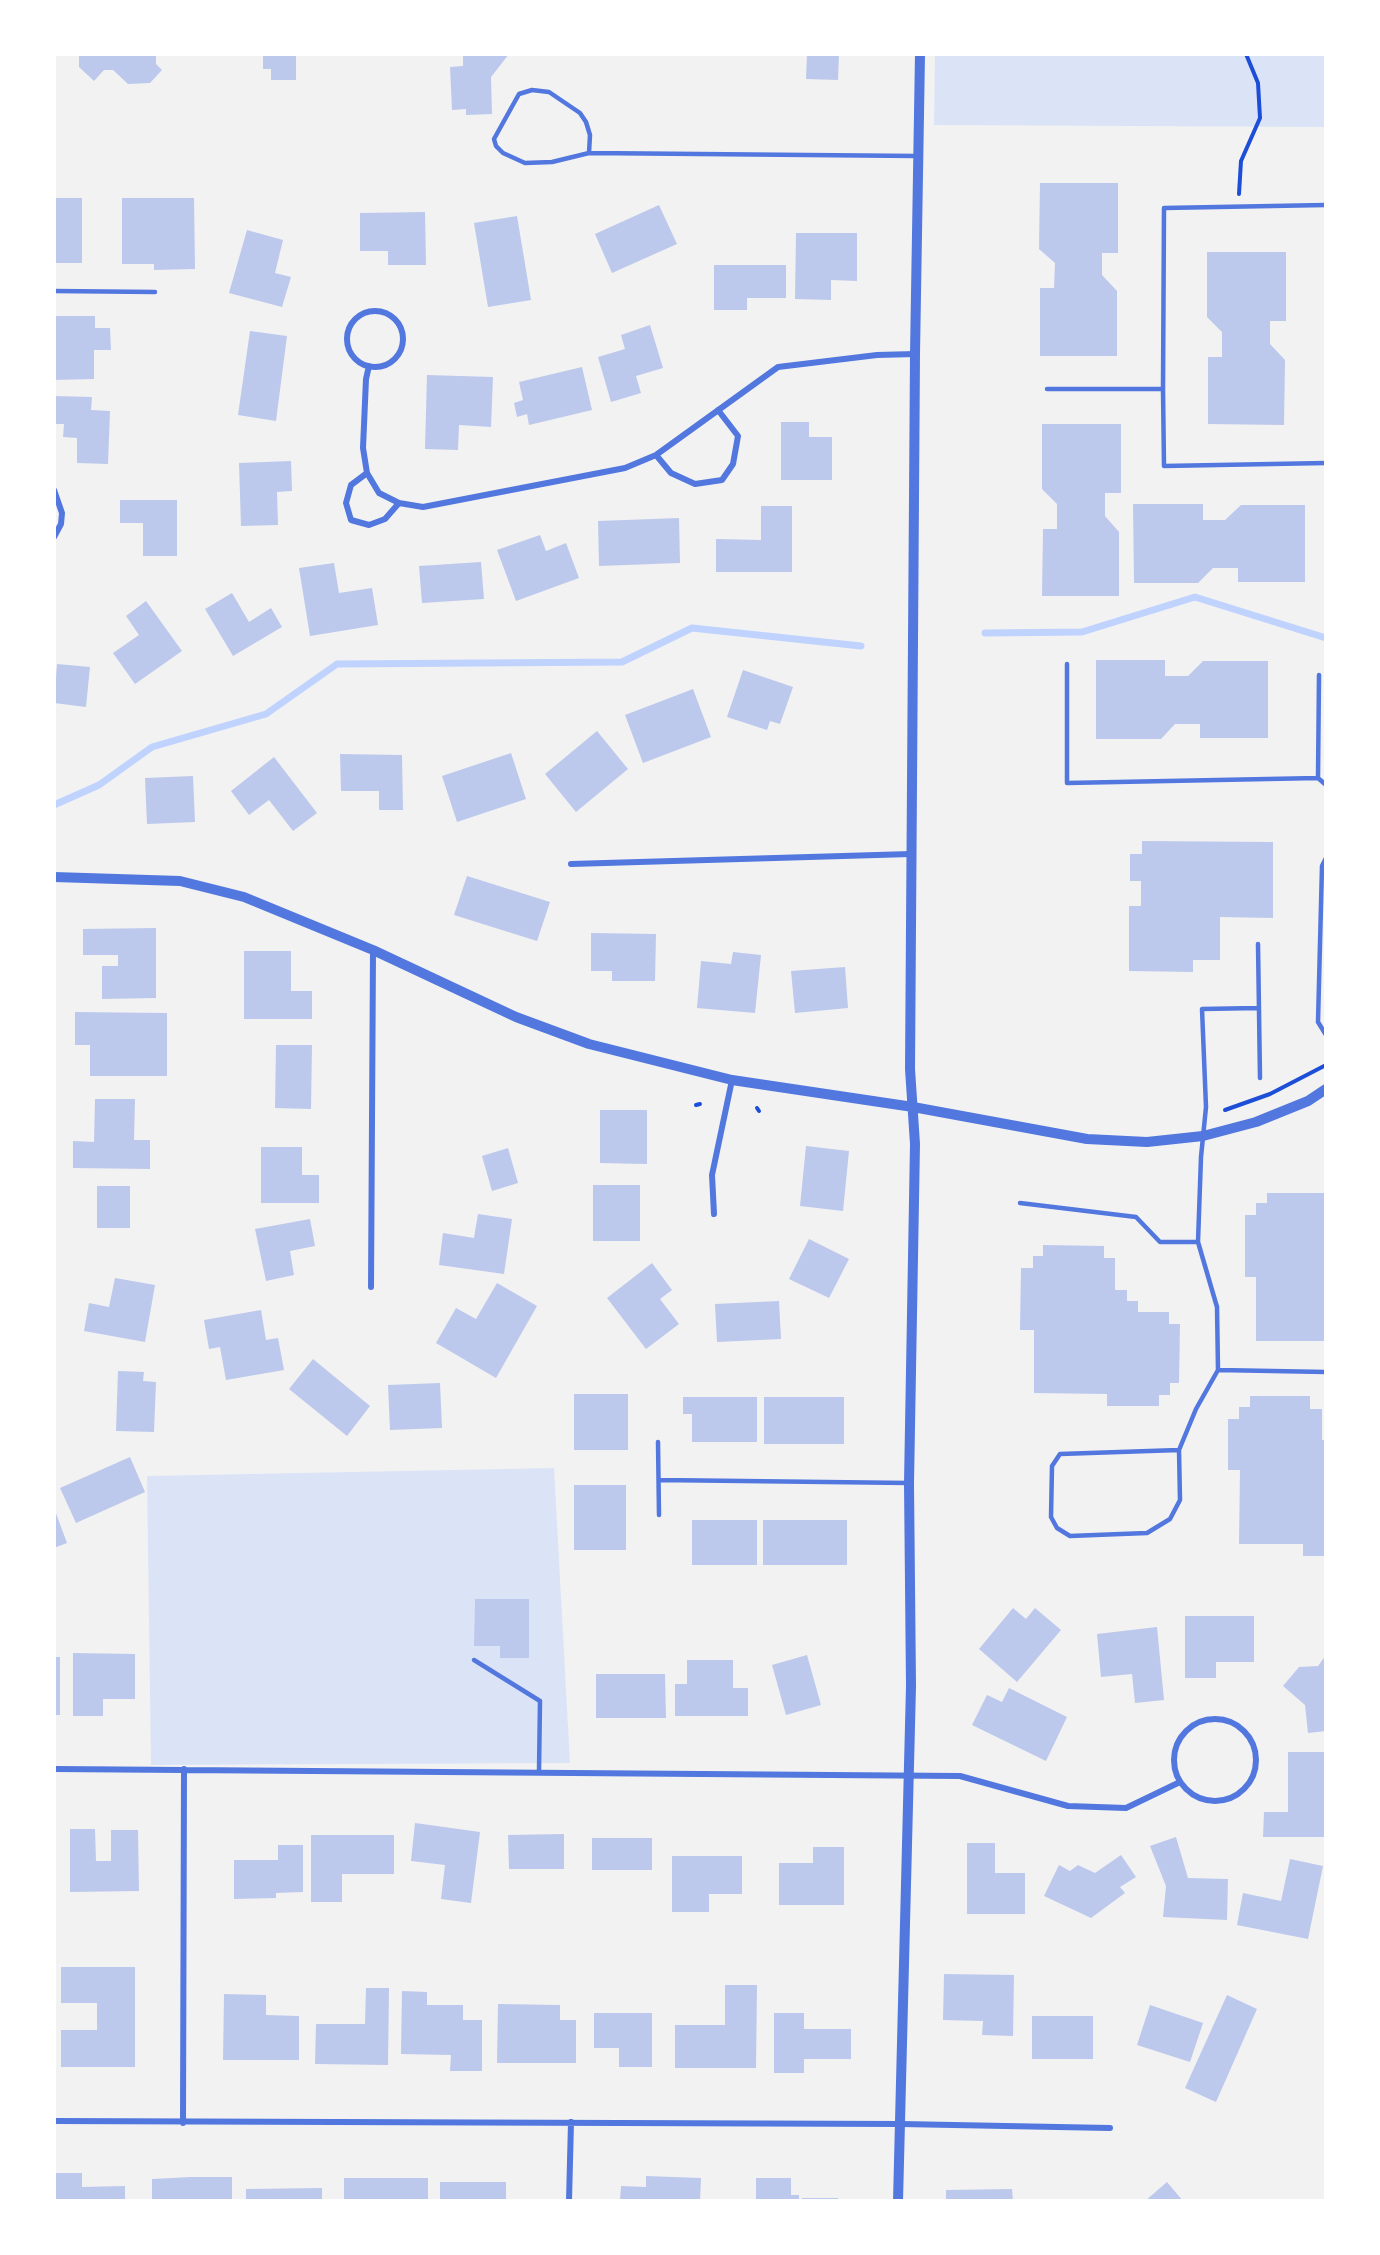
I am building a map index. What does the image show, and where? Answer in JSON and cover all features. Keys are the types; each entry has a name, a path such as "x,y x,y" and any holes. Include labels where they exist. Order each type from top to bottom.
{"street":[{"path":"898,2201 909,1775 909,1483 915,1228 913,1107 910,1069 915,354 920,54"},
{"path":"382,312 398,323 402,332 401,351 388,364 369,366 360,363 349,347 350,328 363,314 382,312"},
{"path":"369,366 366,379 363,448 367,473 379,493 399,503 423,507 625,468 656,454 778,367 877,355 915,354"},
{"path":"656,454 671,473 695,484 722,480 733,464 738,436 718,410"},
{"path":"367,473 351,485 346,502 351,520 369,525 385,519 399,503"},
{"path":"54,490 62,513 61,524 54,537"},
{"path":"571,864 911,854"},
{"path":"54,877 180,881 244,897 373,950 537,1025 589,1044 732,1080 913,1107 1087,1139 1147,1142 1203,1136 1256,1122 1308,1101 1326,1089"},
{"path":"371,1287 373,950"},
{"path":"714,1214 712,1175 732,1080"},
{"path":"1219,1719 1238,1725 1245,1731 1256,1755 1256,1769 1248,1785 1238,1795 1222,1801 1208,1801 1190,1793 1180,1782 1174,1759 1175,1750 1181,1737 1191,1727 1205,1720 1219,1719"},
{"path":"54,1769 960,1776 1068,1806 1114,1808 1126,1808 1180,1782"},
{"path":"183,2122 184,1769"},
{"path":"54,2121 901,2124 1110,2128"},
{"path":"569,2201 571,2122"}],"lane":[{"path":"589,153 590,135 586,122 580,113 549,92 532,90 519,94 494,140 502,153 525,163 552,162 589,153 919,156"},
{"path":"1326,206 1164,208 1163,389 1164,466 1326,463"},
{"path":"54,291 155,292"},
{"path":"1047,389 1163,389"},
{"path":"1067,664 1067,783 1318,778 1326,785"},
{"path":"1318,778 1319,675"},
{"path":"1326,858 1322,866 1318,1022 1326,1035"},
{"path":"1258,944 1260,1078"},
{"path":"1179,1450 1060,1454 1052,1466 1051,1517 1057,1528 1070,1536 1147,1533 1170,1519 1180,1500 1179,1450 1196,1409 1218,1370 1217,1307 1198,1242 1205,1116 1202,1009 1258,1008"},
{"path":"1020,1203 1136,1217 1160,1242 1198,1242"},
{"path":"1218,1370 1326,1371"},
{"path":"658,1443 659,1515"},
{"path":"659,1480 909,1483"},
{"path":"474,1660 540,1701 539,1771"}],"path":[{"path":"1239,207 1241,161 1260,118 1258,83 1246,54"},
{"path":"1205,1116 1270,1094 1326,1065"}],"shaded area":[{"path":"935,54 1326,54 1326,127 934,125"},
{"path":"554,1468 570,1763 151,1765 147,1476"}],"building":[{"path":"79,54 156,54 156,64 162,70 150,83 128,84 113,70 104,70 94,81 79,67"},
{"path":"263,54 296,54 296,80 271,80 271,69 263,69"},
{"path":"463,54 509,54 491,77 492,114 466,115 466,109 452,110 450,67 463,66"},
{"path":"807,54 839,54 838,80 806,79"},
{"path":"1040,183 1118,183 1118,253 1102,253 1102,275 1117,291 1117,356 1040,356 1040,288 1054,288 1055,263 1039,249"},
{"path":"54,198 82,198 82,263 54,263"},
{"path":"122,198 194,198 195,269 154,270 154,264 122,264"},
{"path":"659,205 677,244 612,273 595,234"},
{"path":"425,212 426,265 388,265 388,251 360,251 360,213"},
{"path":"517,216 531,300 488,307 474,223"},
{"path":"247,230 283,240 275,273 291,277 282,307 229,293"},
{"path":"796,233 857,233 857,281 831,280 831,300 795,299"},
{"path":"1207,252 1286,252 1286,321 1270,321 1270,344 1285,360 1284,425 1208,424 1208,357 1222,357 1222,332 1207,317"},
{"path":"714,265 786,265 786,298 747,298 747,310 714,310"},
{"path":"54,316 95,316 95,328 110,328 111,350 94,350 94,379 54,380"},
{"path":"650,325 663,368 636,376 641,393 611,402 598,357 625,349 621,335"},
{"path":"250,331 287,336 276,421 238,415"},
{"path":"582,367 592,410 529,425 527,414 517,417 514,403 523,400 519,382"},
{"path":"427,375 493,377 491,427 459,425 458,450 425,449"},
{"path":"54,396 92,397 91,410 110,411 108,464 77,463 77,438 63,437 64,424 54,424"},
{"path":"781,422 809,422 809,437 832,437 832,480 781,480"},
{"path":"1042,424 1121,424 1121,493 1105,493 1105,516 1119,532 1119,596 1042,596 1043,529 1057,529 1057,504 1042,489"},
{"path":"291,461 292,491 277,492 278,525 241,526 239,463"},
{"path":"120,500 177,500 177,556 143,556 143,523 120,523"},
{"path":"1133,504 1203,504 1203,520 1225,520 1241,505 1305,505 1305,582 1238,582 1238,568 1213,568 1198,583 1134,583"},
{"path":"761,506 792,506 792,572 716,572 716,539 761,540"},
{"path":"679,518 680,563 599,566 598,521"},
{"path":"540,535 546,551 566,543 579,578 516,601 497,550"},
{"path":"481,562 484,599 422,603 419,566"},
{"path":"334,563 339,593 372,588 378,625 310,636 299,568"},
{"path":"232,593 249,622 271,608 282,627 233,656 205,609"},
{"path":"146,601 182,651 135,684 113,653 139,635 126,616"},
{"path":"1096,660 1165,660 1165,676 1188,676 1203,661 1268,661 1268,738 1200,738 1200,724 1175,724 1161,739 1096,739"},
{"path":"57,664 90,667 86,707 54,703"},
{"path":"743,670 793,687 780,724 770,721 767,730 727,717"},
{"path":"693,689 711,737 643,763 625,715"},
{"path":"597,731 628,769 576,812 545,774"},
{"path":"511,753 526,799 457,822 442,776"},
{"path":"340,754 402,755 403,810 379,810 379,791 341,791"},
{"path":"274,757 317,813 293,831 269,800 249,815 231,791"},
{"path":"193,776 195,822 147,824 145,778"},
{"path":"1142,841 1273,842 1273,918 1220,917 1220,960 1193,960 1193,972 1129,971 1129,906 1141,906 1141,881 1130,881 1130,854 1142,854"},
{"path":"467,876 550,902 537,941 454,915"},
{"path":"156,928 156,998 102,999 102,966 118,966 118,955 83,955 83,929"},
{"path":"591,933 656,934 655,981 612,981 612,971 591,971"},
{"path":"244,951 291,951 291,991 312,991 312,1019 244,1019"},
{"path":"733,952 761,955 755,1013 697,1008 701,961 731,964"},
{"path":"845,967 848,1008 795,1013 791,971"},
{"path":"75,1012 167,1013 167,1076 90,1076 90,1045 75,1045"},
{"path":"276,1045 312,1045 311,1109 275,1108"},
{"path":"95,1099 135,1099 134,1140 150,1140 150,1169 73,1168 73,1141 94,1142"},
{"path":"600,1110 647,1110 647,1164 600,1163"},
{"path":"806,1146 849,1151 843,1211 800,1206"},
{"path":"261,1147 302,1147 302,1175 319,1175 319,1203 261,1203"},
{"path":"508,1148 518,1183 492,1191 482,1156"},
{"path":"593,1185 640,1185 640,1241 593,1241"},
{"path":"97,1186 130,1186 130,1228 97,1228"},
{"path":"1267,1193 1326,1193 1326,1341 1256,1341 1256,1277 1245,1277 1245,1215 1256,1215 1256,1203 1267,1203"},
{"path":"478,1214 512,1219 504,1274 439,1265 443,1233 474,1238"},
{"path":"310,1219 315,1246 290,1251 294,1275 266,1281 255,1229"},
{"path":"809,1239 849,1259 829,1298 789,1279"},
{"path":"1043,1245 1104,1246 1104,1258 1115,1258 1115,1290 1127,1290 1127,1301 1138,1301 1138,1312 1169,1312 1169,1324 1180,1324 1179,1383 1170,1383 1170,1395 1159,1395 1159,1406 1107,1406 1107,1394 1034,1393 1034,1330 1020,1330 1021,1268 1033,1268 1033,1256 1043,1256"},
{"path":"652,1263 672,1290 660,1299 679,1324 646,1349 607,1298"},
{"path":"115,1278 155,1285 145,1342 84,1331 89,1303 109,1307"},
{"path":"497,1283 537,1306 496,1378 436,1343 456,1308 476,1319"},
{"path":"779,1301 781,1339 717,1342 715,1304"},
{"path":"261,1310 266,1340 278,1338 284,1370 226,1380 220,1347 209,1349 204,1320"},
{"path":"313,1359 370,1406 347,1436 289,1389"},
{"path":"118,1371 144,1372 143,1381 156,1382 154,1432 116,1431"},
{"path":"440,1383 442,1428 390,1430 388,1385"},
{"path":"574,1394 628,1394 628,1450 574,1450"},
{"path":"1250,1396 1310,1396 1310,1409 1322,1409 1322,1440 1326,1440 1326,1556 1303,1556 1303,1544 1239,1544 1240,1470 1228,1470 1228,1419 1239,1419 1239,1407 1250,1407"},
{"path":"683,1397 757,1397 757,1442 692,1442 692,1414 683,1414"},
{"path":"764,1397 844,1397 844,1444 764,1444"},
{"path":"130,1457 145,1492 76,1523 60,1488"},
{"path":"574,1485 626,1485 626,1550 574,1550"},
{"path":"54,1508 67,1543 54,1548"},
{"path":"692,1520 757,1520 757,1565 692,1565"},
{"path":"763,1520 847,1520 847,1565 763,1565"},
{"path":"475,1599 529,1599 529,1658 500,1658 500,1646 474,1646"},
{"path":"1013,1608 1026,1619 1035,1608 1061,1630 1017,1682 979,1649"},
{"path":"1185,1616 1254,1616 1254,1662 1216,1662 1216,1678 1185,1678"},
{"path":"1157,1627 1164,1700 1135,1703 1132,1674 1101,1677 1097,1634"},
{"path":"73,1653 135,1654 135,1699 103,1699 103,1716 73,1716"},
{"path":"807,1655 821,1705 786,1715 772,1665"},
{"path":"1326,1655 1326,1731 1308,1733 1305,1705 1283,1686 1299,1667 1318,1666"},
{"path":"54,1657 60,1657 60,1715 54,1715"},
{"path":"687,1660 733,1660 733,1688 748,1688 748,1716 675,1716 675,1684 687,1684"},
{"path":"596,1674 665,1674 666,1718 596,1718"},
{"path":"1009,1688 1067,1717 1046,1761 972,1725 987,1695 1002,1702"},
{"path":"1288,1752 1326,1752 1326,1837 1263,1837 1264,1812 1288,1812"},
{"path":"415,1823 480,1832 471,1903 441,1899 445,1865 411,1861"},
{"path":"70,1829 95,1829 96,1861 111,1861 111,1830 138,1830 139,1891 70,1892"},
{"path":"564,1834 564,1869 509,1869 508,1835"},
{"path":"311,1835 394,1835 394,1874 342,1874 342,1902 311,1902"},
{"path":"1176,1837 1188,1878 1228,1879 1227,1920 1163,1917 1166,1886 1150,1846"},
{"path":"592,1838 652,1838 652,1870 592,1870"},
{"path":"967,1843 995,1843 995,1873 1025,1873 1025,1914 967,1914"},
{"path":"278,1845 303,1845 303,1892 276,1893 276,1898 234,1899 234,1860 278,1860"},
{"path":"813,1847 844,1847 844,1905 779,1905 779,1863 813,1863"},
{"path":"1121,1855 1136,1877 1120,1887 1125,1893 1091,1918 1044,1896 1059,1865 1070,1871 1078,1865 1095,1873"},
{"path":"672,1856 742,1856 742,1894 709,1894 709,1912 672,1912"},
{"path":"1290,1859 1323,1866 1308,1939 1237,1925 1243,1893 1281,1901"},
{"path":"61,1967 135,1967 135,2067 61,2067 61,2030 97,2030 97,2003 61,2003"},
{"path":"944,1974 1014,1975 1013,2036 982,2035 983,2021 943,2020"},
{"path":"725,1985 757,1985 756,2068 675,2068 675,2025 725,2025"},
{"path":"366,1988 389,1988 388,2065 315,2064 316,2024 365,2024"},
{"path":"402,1991 427,1992 427,2005 463,2005 463,2020 482,2020 482,2071 450,2071 451,2055 401,2054"},
{"path":"224,1994 266,1995 266,2015 299,2016 299,2060 223,2060"},
{"path":"1227,1995 1257,2009 1216,2102 1185,2088"},
{"path":"498,2004 560,2005 560,2020 576,2020 576,2063 497,2063"},
{"path":"1150,2005 1203,2023 1190,2062 1137,2045"},
{"path":"594,2013 652,2013 652,2067 619,2067 619,2048 594,2048"},
{"path":"774,2013 804,2013 804,2029 851,2029 851,2059 804,2059 804,2073 774,2073"},
{"path":"1032,2016 1093,2016 1093,2059 1032,2059"},
{"path":"54,2173 82,2173 82,2187 125,2186 125,2201 54,2201"},
{"path":"646,2176 701,2178 700,2201 620,2201 621,2186 646,2187"},
{"path":"232,2177 232,2201 152,2201 152,2179"},
{"path":"344,2178 428,2178 428,2201 344,2201"},
{"path":"756,2178 791,2178 791,2195 799,2195 799,2201 756,2201"},
{"path":"440,2182 506,2182 506,2201 440,2201"},
{"path":"1167,2182 1183,2201 1145,2201"},
{"path":"322,2188 322,2201 246,2201 246,2189"},
{"path":"1012,2189 1013,2201 946,2201 946,2190"},
{"path":"802,2198 838,2198 838,2201 802,2201"}],"waterway":[{"path":"985,633 1082,632 1195,597 1326,638"},
{"path":"54,805 99,785 152,747 266,714 337,664 622,662 692,628 861,646"}]}
